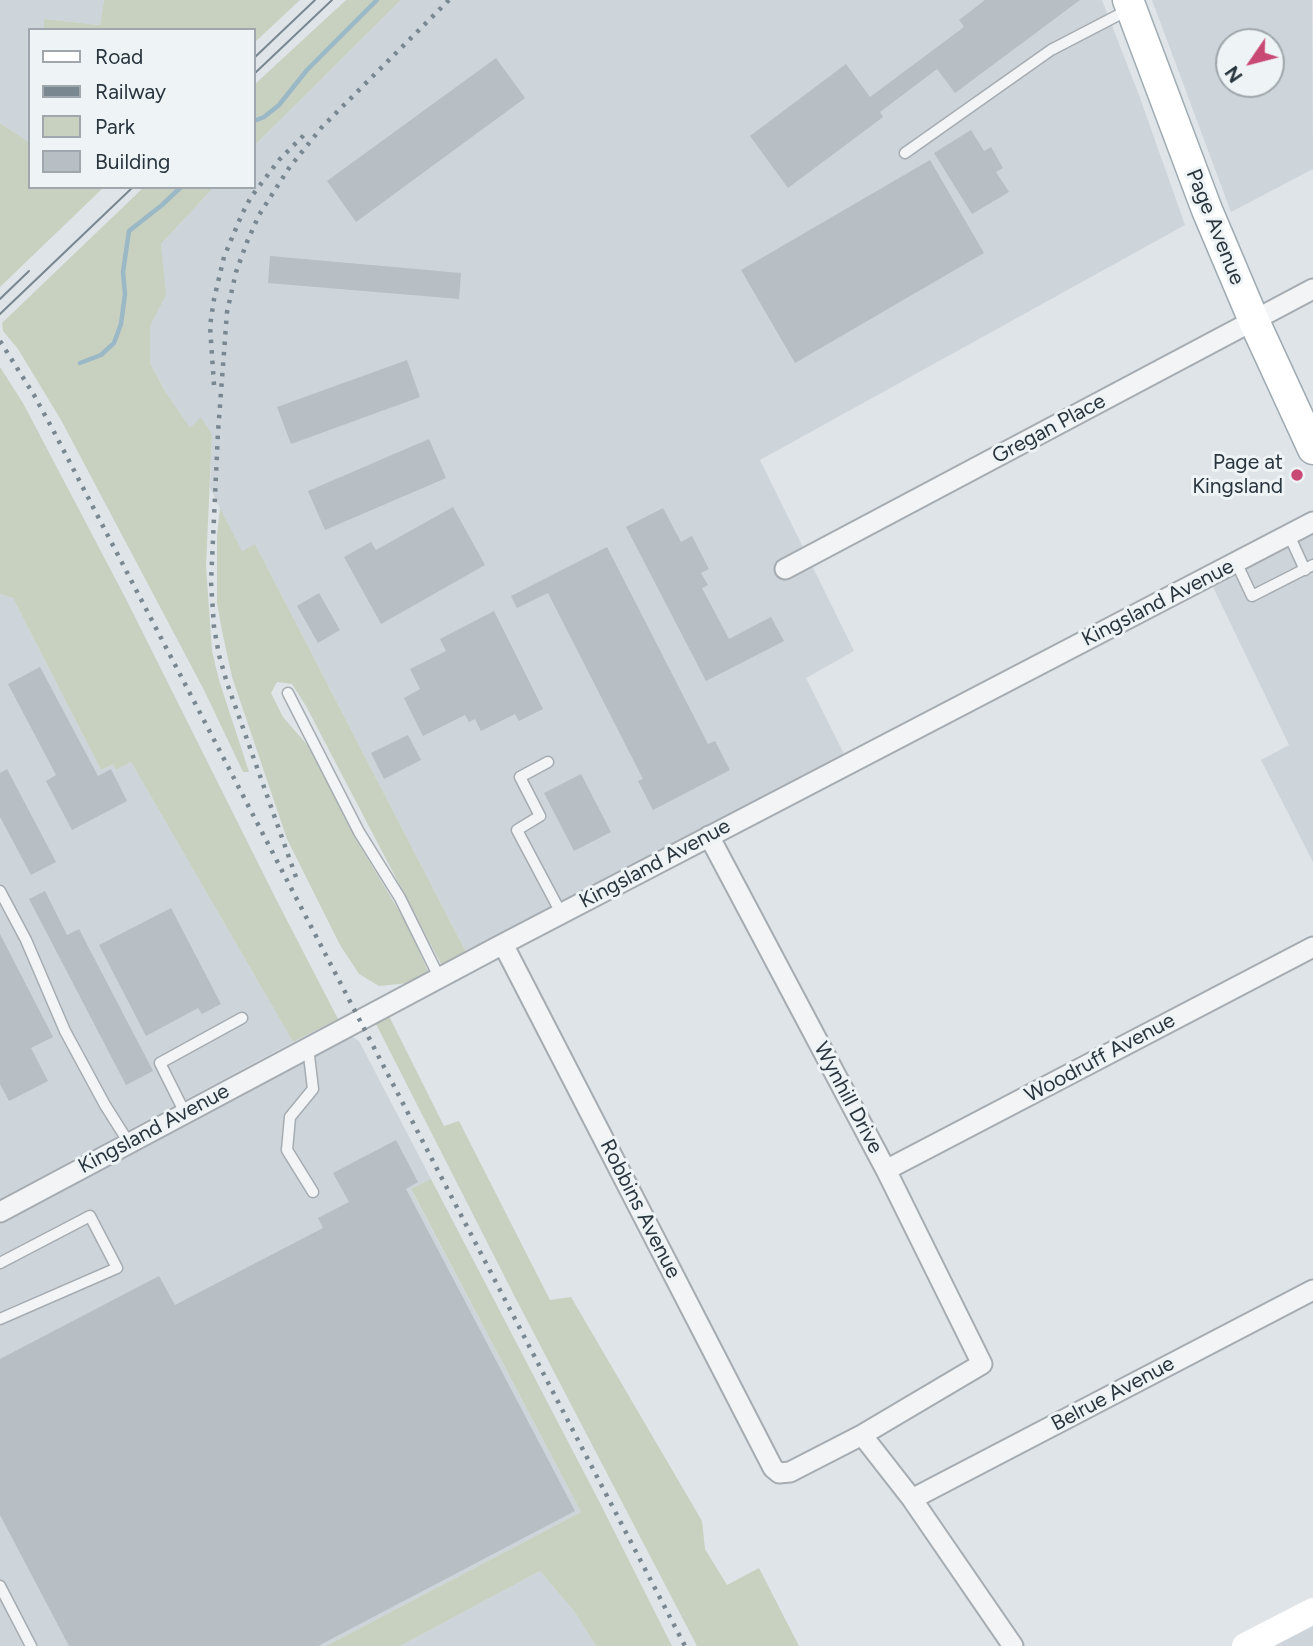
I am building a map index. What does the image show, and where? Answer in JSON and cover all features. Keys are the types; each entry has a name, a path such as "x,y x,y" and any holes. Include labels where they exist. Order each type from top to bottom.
{"main road":[{"name":"Page Avenue","path":"1130,4 1192,172 1254,321 1301,411 1313,449"}],"street":[{"name":"Gregan Place","path":"785,569 1313,289"},
{"name":"Kingsland Avenue","path":"0,1212 439,977 1313,522"},
{"name":"Wynhill Drive","path":"709,836 886,1170 982,1364 862,1435"},
{"name":"Robbins Avenue","path":"503,944 773,1468 779,1473 790,1472 862,1435"},
{"name":"Woodruff Avenue","path":"886,1170 1313,947"},
{"name":"Belrue Avenue","path":"912,1499 1313,1290"},
{"path":"862,1435 912,1499 1013,1646"},
{"path":"1245,1646 1313,1611"}],"lane":[{"path":"905,152 1051,50 1130,4"},
{"path":"1236,562 1252,596 1309,568 1289,535"},
{"path":"288,693 359,832 400,898 439,977"},
{"path":"548,762 520,777 540,816 517,830 561,913"},
{"path":"0,891 26,940 65,1031 129,1143"},
{"path":"185,1113 160,1063 242,1018"},
{"path":"308,1046 313,1090 289,1117 287,1150 313,1192"},
{"path":"0,1264 90,1216 117,1268 0,1319"},
{"path":"0,1586 31,1646"}],"shaded area":[{"path":"0,0 104,0 100,25 44,19 44,28 28,28 28,142 0,123"},
{"path":"401,0 1102,0 1185,225 760,460 854,651 806,678 845,756 467,954 255,544 242,552 210,488 212,435 190,429 150,363 150,326 165,294 161,244 212,189 256,189 256,144"},
{"path":"1152,0 1312,0 1313,169 1231,212"},
{"path":"1313,532 1313,862 1261,760 1289,745 1213,587"},
{"path":"0,594 13,598 101,770 113,764 116,770 131,762 293,1042 0,1199"},
{"path":"349,1035 359,1041 431,1179 411,1190 581,1512 326,1646 0,1646 0,1221"},
{"path":"540,1571 574,1611 596,1646 400,1646"},
{"path":"1313,1626 1313,1646 1275,1646"}],"green space":[{"path":"104,0 300,0 256,41 256,28 44,28 44,19 100,25"},
{"path":"346,0 401,0 256,144 256,83"},
{"path":"0,123 28,142 28,189 102,189 0,287"},
{"path":"142,189 212,189 161,244 166,295 150,326 150,363 190,428 201,417 212,435 206,566 212,651 249,772 243,772 204,690 61,420 18,349 3,331 2,323"},
{"path":"0,367 23,403 126,599 338,1019 293,1042 131,762 116,770 113,764 101,770 13,598 0,594"},
{"path":"220,508 242,551 255,544 467,954 442,966 306,706 292,684 277,682 271,693 283,717 309,747 357,841 404,919 429,973 409,983 379,986 359,974 340,945 287,839 232,677 222,631 217,603 217,536"},
{"path":"389,1016 444,1126 459,1121 550,1300 571,1297 702,1521 705,1549 727,1585 759,1568 799,1646 697,1646 376,1024"},
{"path":"431,1179 672,1646 596,1646 574,1611 540,1571 400,1646 326,1646 581,1512 411,1189"}],"building":[{"path":"985,0 1080,0 955,93 937,69 880,112 883,117 788,188 750,136 846,64 870,97 964,27 959,20"},
{"path":"496,58 525,98 356,222 327,181"},
{"path":"971,130 984,151 991,147 1003,168 996,172 1009,192 972,214 934,153"},
{"path":"930,160 984,253 795,363 741,270"},
{"path":"270,256 461,273 459,299 268,283"},
{"path":"407,360 420,397 291,444 277,407"},
{"path":"429,439 446,478 325,530 308,491"},
{"path":"453,507 485,565 381,624 344,557 371,542 376,550"},
{"path":"663,508 681,542 692,536 709,569 701,573 708,585 702,588 729,639 771,617 784,641 706,681 626,527"},
{"path":"607,547 708,744 715,741 730,770 653,810 638,781 643,779 548,593 517,608 511,596"},
{"path":"319,593 340,630 318,643 297,606"},
{"path":"494,611 543,709 519,721 515,714 481,731 475,719 469,722 465,715 423,736 404,698 420,689 410,669 446,651 440,639"},
{"path":"40,667 98,776 111,769 127,801 72,830 46,781 56,775 8,684"},
{"path":"408,735 421,760 384,779 371,753"},
{"path":"7,769 56,862 31,875 0,817 0,773"},
{"path":"581,774 611,832 574,851 544,793"},
{"path":"45,891 67,935 79,929 153,1071 126,1085 29,899"},
{"path":"171,908 221,1004 202,1014 198,1008 146,1036 99,945"},
{"path":"0,934 53,1037 31,1048 48,1081 9,1101 0,1084"},
{"path":"396,1140 418,1182 406,1189 575,1511 318,1646 69,1646 0,1515 0,1359 159,1276 175,1305 323,1228 318,1218 349,1202 333,1173"}],"waterway":[{"path":"256,120 279,105 307,70 377,0"},
{"path":"80,363 101,355 114,343 121,324 125,294 123,272 129,231 179,189"}],"tram line":[{"path":"256,56 315,0"},
{"path":"256,72 332,0"},
{"path":"0,314 131,189"},
{"path":"0,299 29,271"}],"railway":[{"path":"296,877 227,683 214,627 211,582 227,312 236,272 247,242 259,215 289,168 322,127 449,0"},
{"path":"214,385 210,326 224,257 251,197 279,160 306,133"},
{"path":"0,341 53,430 685,1646"}],"place":[{"name":"Page at Kingsland","path":"1297,475"}]}
